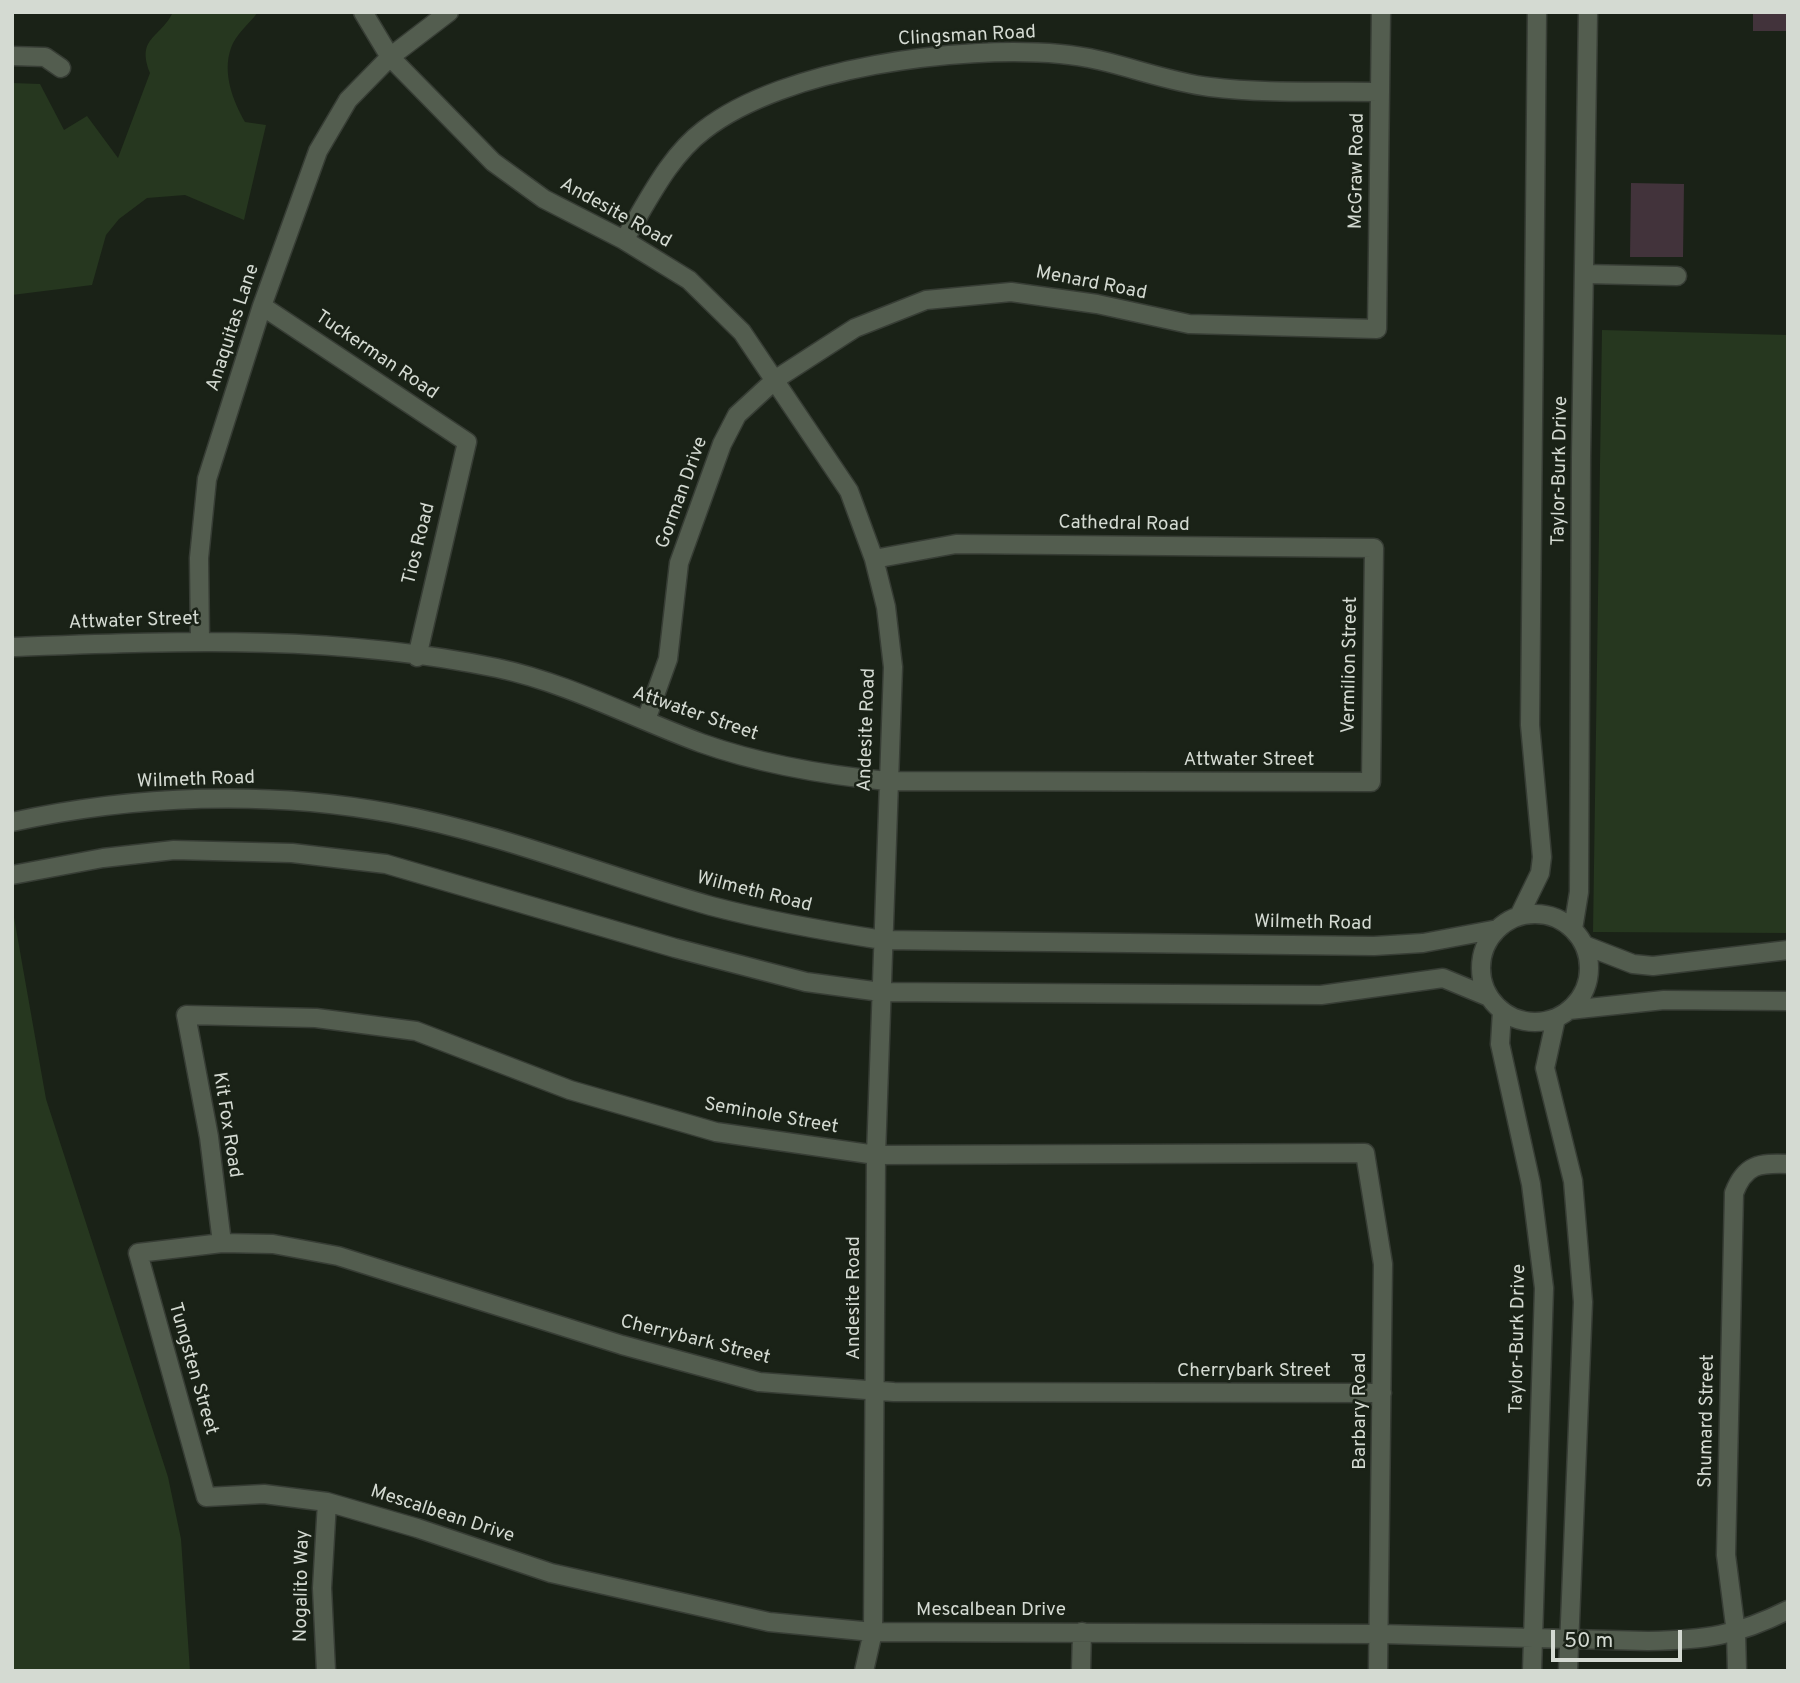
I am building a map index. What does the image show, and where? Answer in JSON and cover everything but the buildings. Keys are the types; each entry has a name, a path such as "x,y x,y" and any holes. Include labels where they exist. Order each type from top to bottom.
{"street":[{"name":"Andesite Road","path":"363,12 390,57 493,162 544,199 624,240 689,280 742,332 849,491 874,559 886,607 892,667 876,1155 877,1391 873,1632 864,1671"},
{"name":"Anaquitas Lane","path":"200,640 199,558 207,479 262,306 318,151 348,100 390,57 449,12"},
{"name":"McGraw Road","path":"1377,329 1381,12"},
{"name":"Taylor-Burk Drive","path":"1519,916 1540,873 1542,857 1530,724 1537,12"},
{"name":"Taylor-Burk Drive","path":"1573,929 1579,892 1588,12"},
{"name":"Clingsman Road","path":"624,240 676,157 702,130 761,97 824,77 883,64 976,54 1060,54 1212,88 1380,92"},
{"path":"12,56 45,57 61,68"},
{"path":"1584,274 1677,276"},
{"name":"Menard Road","path":"776,379 855,328 892,312 926,300 985,292 1042,294 1189,324 1377,329"},
{"name":"Tuckerman Road","path":"262,306 467,442"},
{"name":"Gorman Drive","path":"646,720 668,659 679,563 691,526 737,415 776,379"},
{"name":"Tios Road","path":"417,657 467,442"},
{"name":"Cathedral Road","path":"874,559 957,544 1374,548"},
{"name":"Vermilion Street","path":"1371,782 1374,548"},
{"name":"Attwater Street","path":"12,647 200,640 316,644 498,668 646,720 702,743 750,757 849,777 887,781 1371,782"},
{"name":"Wilmeth Road","path":"12,822 55,813 158,801 282,799 391,813 482,835 712,906 803,928 883,940 1374,946 1423,943 1498,929"},
{"path":"12,875 103,858 174,850 292,853 386,864 675,948 806,982 881,992 1321,995 1443,978 1489,997"},
{"path":"1568,1671 1583,1302 1573,1181 1545,1068 1563,1014 1581,996 1588,980 1588,962 1584,945 1573,929 1548,916 1519,916 1498,929 1482,954 1483,983 1489,997 1502,1011 1528,1022 1563,1014 1654,1000 1788,1001"},
{"path":"1584,945 1633,964 1653,965 1788,950"},
{"name":"Taylor-Burk Drive","path":"1502,1011 1500,1044 1531,1184 1544,1288 1532,1671"},
{"name":"Seminole Street","path":"186,1015 316,1018 416,1031 570,1090 716,1132 876,1155 1365,1153"},
{"name":"Kit Fox Road","path":"186,1015 209,1137 222,1243"},
{"name":"Barbary Road","path":"1365,1153 1383,1265 1378,1671"},
{"name":"Shumard Street","path":"1737,1671 1737,1633 1726,1555 1734,1194 1744,1173 1768,1163 1788,1164"},
{"name":"Cherrybark Street","path":"138,1253 222,1243 273,1244 338,1256 622,1345 759,1382 877,1391 1382,1393"},
{"name":"Tungsten Street","path":"138,1253 206,1497"},
{"name":"Mescalbean Drive","path":"206,1497 264,1494 327,1502 417,1528 551,1573 769,1622 873,1632 1380,1634 1569,1641 1687,1640 1737,1633 1788,1610"},
{"name":"Nogalito Way","path":"326,1671 322,1588 327,1502"},
{"path":"1081,1671 1082,1632"}],"green space":[{"path":"173,12 258,12 233,43 228,67 233,96 245,122 266,125 244,220 185,195 147,198 119,219 106,235 92,285 12,295 12,83 40,84 64,130 87,116 118,158 150,73 146,61 148,45"},
{"path":"1602,330 1788,335 1788,933 1593,932"},
{"path":"12,906 46,1099 168,1477 181,1539 190,1671 12,1671"}]}
